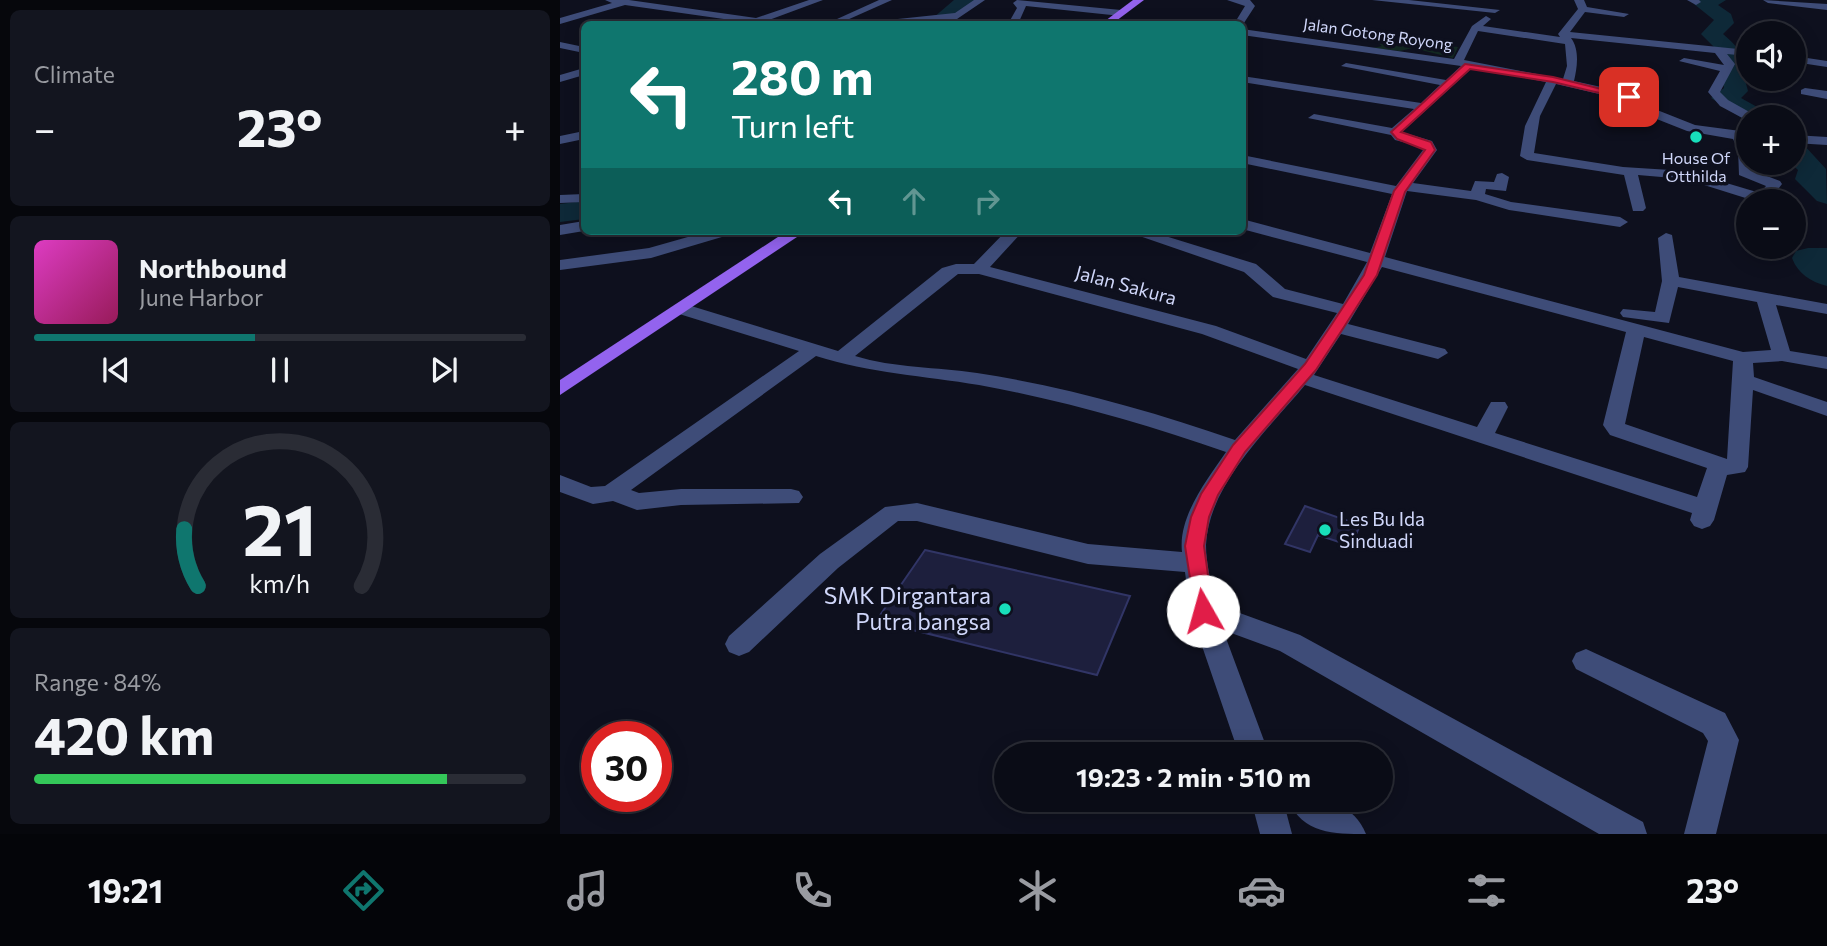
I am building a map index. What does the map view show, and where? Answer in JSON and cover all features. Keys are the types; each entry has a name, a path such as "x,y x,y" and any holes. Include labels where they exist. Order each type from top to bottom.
{"main road":[{"path":"1111,21 1139,0"},
{"path":"560,389 792,235"}],"street":[{"path":"610,0 756,21 818,0"},
{"path":"560,20 646,0"},
{"path":"838,21 887,0"},
{"path":"889,21 957,16 980,0"},
{"path":"1232,0 1246,1 1250,8 1241,21"},
{"path":"1377,0 1495,10"},
{"path":"1395,132 1462,65 1475,28 1503,0"},
{"path":"1768,0 1827,7"},
{"path":"1015,21 1022,8 1021,1 1121,13"},
{"path":"1582,3 1615,4"},
{"path":"1582,3 1624,14"},
{"path":"1568,84 1572,57 1565,37 1582,3"},
{"path":"726,21 736,18"},
{"path":"1475,28 1736,51"},
{"name":"Jalan Gotong Royong","path":"1246,33 1553,80 1629,97 1648,111 1690,128 1736,135"},
{"path":"1644,43 1649,57"},
{"path":"560,45 581,49"},
{"path":"1717,49 1730,64 1731,74 1715,94 1736,108"},
{"path":"1684,61 1731,74"},
{"path":"1806,61 1827,64"},
{"path":"1346,66 1446,83"},
{"path":"560,67 581,71"},
{"path":"560,79 581,73"},
{"path":"1246,80 1420,106"},
{"path":"1553,80 1526,135 1527,156 1626,170 1686,175 1763,199 1775,184 1752,175"},
{"path":"1805,92 1827,95"},
{"path":"1250,742 1203,611 1194,546 1200,517 1210,494 1239,449 1306,372 1342,319 1379,253 1402,189 1430,147 1400,137 1395,132 1314,118"},
{"path":"560,140 581,136"},
{"path":"1806,140 1827,141"},
{"path":"1246,160 1402,189 1477,196 1509,206 1620,222"},
{"path":"1626,170 1632,174 1638,208"},
{"path":"1477,196 1480,184 1501,188 1503,177"},
{"path":"560,199 581,198"},
{"path":"1246,225 1379,253 1471,279 1572,299 1655,320 1664,318 1671,281 1666,239"},
{"path":"560,242 573,228"},
{"path":"560,265 651,253 712,235"},
{"path":"841,358 948,272 957,269 979,269 1011,235"},
{"path":"1146,235 1250,268 1279,293 1438,353"},
{"path":"1379,253 1742,358 1783,355 1827,363"},
{"name":"Jalan Sakura","path":"979,269 1209,330 1306,372 1703,514 1719,464"},
{"path":"1671,281 1827,309"},
{"path":"1765,298 1783,355"},
{"path":"682,309 841,358 924,374 978,379 1036,391 1185,430 1239,449"},
{"path":"1636,329 1614,425 1624,435 1734,468 1739,464 1744,380 1742,358"},
{"path":"560,483 594,498 603,498 813,350"},
{"path":"1744,380 1827,409"},
{"path":"1483,436 1498,407"},
{"path":"613,492 636,502 681,497 791,497"},
{"path":"739,644 829,561 898,512 917,512 1088,554 1197,563"},
{"path":"1203,611 1290,643 1630,834"},
{"path":"1586,661 1714,723 1720,730 1724,740 1700,834"},
{"path":"1270,812 1276,834"},
{"path":"1320,812 1350,834"}],"green space":[{"path":"1362,38 1433,39 1439,44 1458,47 1453,58 1413,48 1400,51 1373,48 1382,46 1378,43 1381,40 1367,41"}],"building":[{"name":"Les Bu Ida Sinduadi","path":"1305,506 1360,525 1351,546 1318,535 1310,552 1285,544"},
{"name":"SMK Dirgantara Putra bangsa","path":"925,550 1130,596 1097,675 876,621"}],"waterway":[{"path":"939,21 966,0"},
{"path":"1717,0 1703,4 1724,18 1724,23 1711,34 1730,51 1734,64 1743,70 1733,78 1736,91 1723,98 1736,105"},
{"path":"1806,163 1812,169 1809,179 1827,195"},
{"path":"560,213 581,210"},
{"path":"1827,258 1808,258 1811,265 1827,276"}],"place":[{"name":"House Of Otthilda","path":"1696,137"},
{"name":"Les Bu Ida Sinduadi","path":"1325,530"},
{"name":"SMK Dirgantara Putra bangsa","path":"1005,609"}],"route":[{"path":"1203,611 1194,546 1200,517 1210,494 1239,449 1310,367 1371,275 1400,191 1430,150 1427,145 1397,136 1395,132 1420,106 1468,66 1553,80 1629,97"}]}
